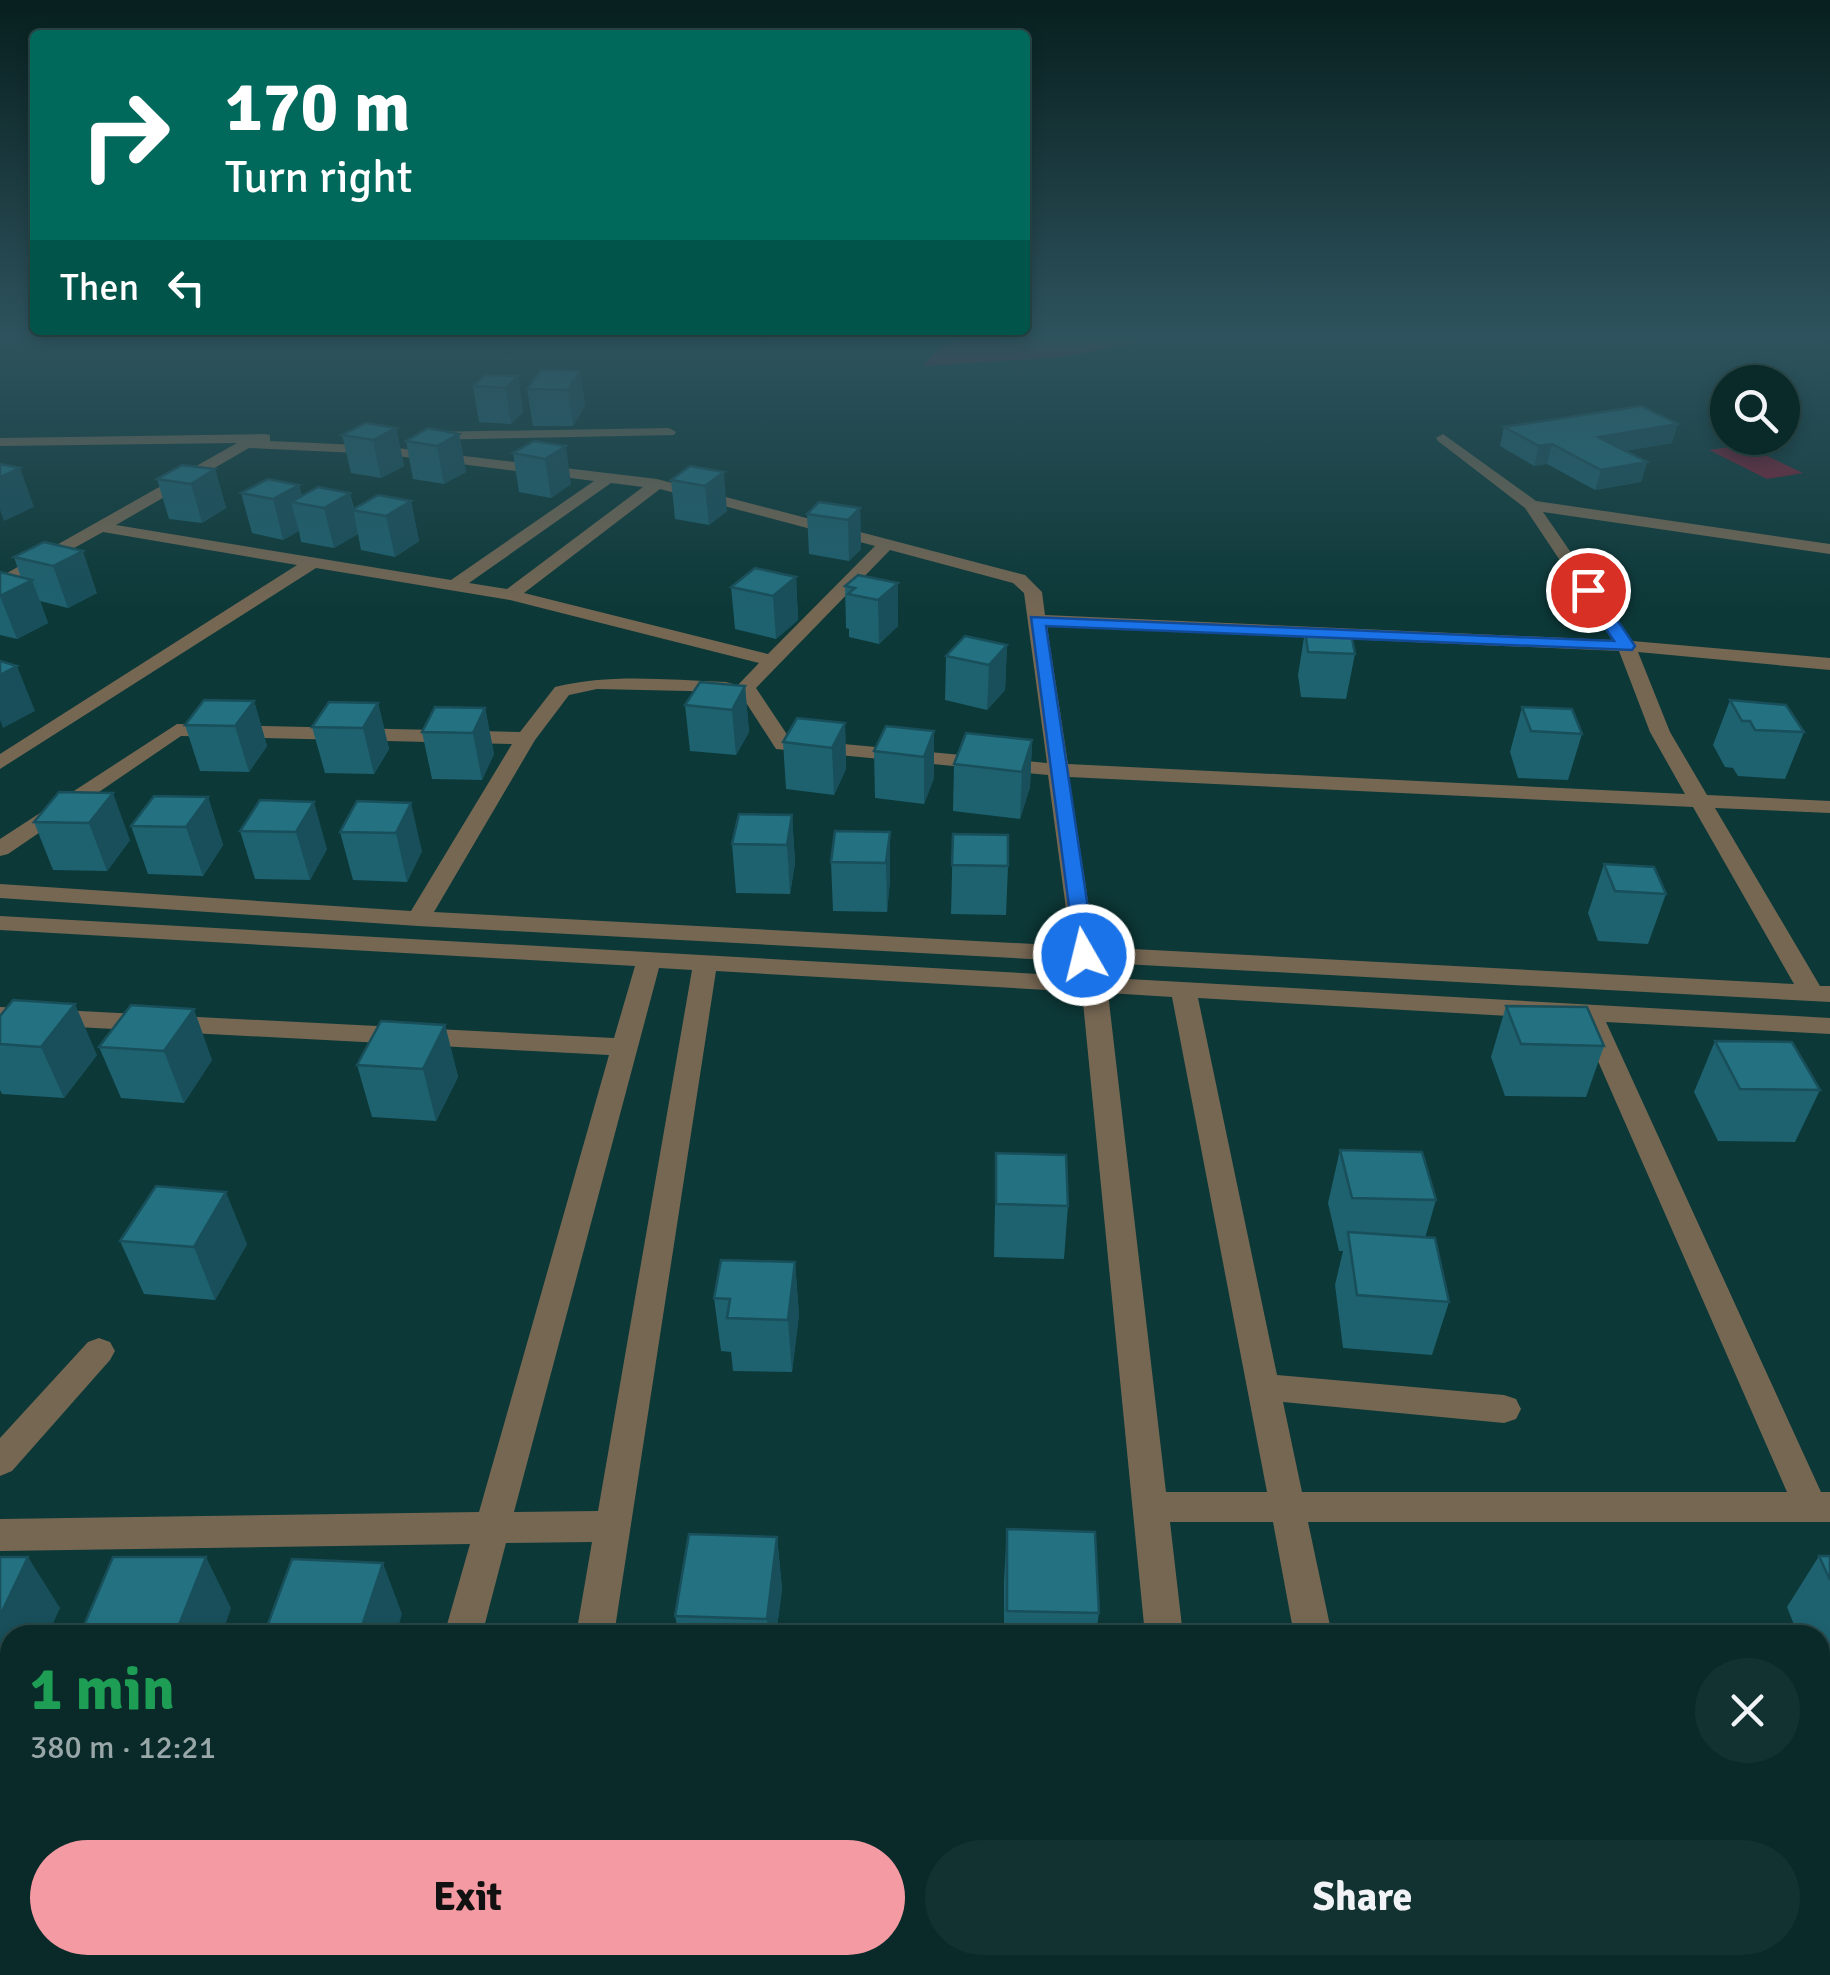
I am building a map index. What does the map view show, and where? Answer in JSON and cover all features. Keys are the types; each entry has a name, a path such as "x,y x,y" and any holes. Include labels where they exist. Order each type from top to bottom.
{"street":[{"path":"0,442 670,432"},
{"path":"1443,438 1531,505 1626,646 1660,732 1821,993"},
{"path":"5,576 101,527 252,441 380,450 657,484 1019,578 1033,592 1089,969 1163,1625"},
{"path":"454,586 610,476"},
{"path":"510,596 657,484"},
{"path":"1531,505 1830,549"},
{"path":"101,527 510,596 772,661"},
{"path":"418,918 526,738 558,694 576,686 746,687 889,542"},
{"path":"0,763 313,562"},
{"path":"1037,620 1626,646 1830,664"},
{"path":"746,687 784,746 1059,770 1830,807"},
{"path":"0,848 177,730 526,738"},
{"path":"0,891 1089,969 1183,988 1830,1026"},
{"path":"0,923 705,963 1089,969 1821,993"},
{"path":"466,1625 649,960"},
{"path":"597,1625 705,963"},
{"path":"1183,988 1311,1625"},
{"path":"0,1014 624,1048"},
{"path":"1150,1507 1821,1507 1589,1014"},
{"path":"0,1461 99,1350"},
{"path":"1263,1387 1504,1409"},
{"path":"0,1535 613,1526"}],"shaded area":[{"path":"1719,455 1765,455 1803,473 1767,479"}],"building":[{"path":"356,428 396,428 373,440 342,435"},
{"path":"428,428 459,434 437,446 406,441"},
{"path":"1506,428 1652,428 1598,437 1647,462 1601,470 1552,444 1539,446"},
{"path":"534,441 566,446 545,459 513,453"},
{"path":"0,464 20,468 0,477"},
{"path":"182,465 215,469 191,484 157,479"},
{"path":"690,466 724,472 705,486 671,480"},
{"path":"268,479 299,485 273,499 241,493"},
{"path":"318,487 350,493 324,508 291,502"},
{"path":"378,495 411,501 386,516 352,510"},
{"path":"819,502 860,508 848,520 807,514"},
{"path":"44,542 83,551 53,566 14,557"},
{"path":"755,568 796,577 773,596 731,587"},
{"path":"0,572 32,580 0,596"},
{"path":"858,575 898,583 878,600 848,594 855,588 845,586"},
{"path":"1305,631 1351,633 1355,654 1308,652"},
{"path":"965,636 1007,645 989,665 946,656"},
{"path":"0,661 17,666 0,675"},
{"path":"700,682 745,686 732,710 685,705"},
{"path":"204,700 254,701 235,726 185,725"},
{"path":"1730,700 1786,705 1804,732 1755,730 1750,721 1742,721"},
{"path":"329,702 378,703 363,728 312,727"},
{"path":"435,707 485,708 473,733 422,732"},
{"path":"1522,707 1572,709 1582,734 1531,731"},
{"path":"797,718 845,723 832,748 783,742"},
{"path":"886,726 934,731 924,757 874,751"},
{"path":"966,733 1032,740 1022,772 954,764"},
{"path":"59,792 113,793 89,823 34,822"},
{"path":"154,796 208,797 186,827 131,826"},
{"path":"260,800 314,802 296,832 240,831"},
{"path":"357,801 411,803 396,833 340,832"},
{"path":"739,814 792,815 787,845 732,844"},
{"path":"835,831 890,832 886,863 831,862"},
{"path":"953,834 1008,835 1008,866 952,865"},
{"path":"1604,864 1654,867 1666,894 1615,891"},
{"path":"13,1000 75,1004 41,1047 0,1044 0,1016"},
{"path":"131,1005 194,1009 164,1051 99,1047"},
{"path":"1506,1006 1587,1007 1604,1046 1521,1044"},
{"path":"381,1021 445,1025 423,1069 357,1065"},
{"path":"1715,1041 1792,1042 1820,1090 1740,1089"},
{"path":"1340,1150 1422,1152 1436,1200 1352,1198"},
{"path":"996,1153 1066,1155 1068,1206 996,1204"},
{"path":"156,1186 226,1192 194,1247 120,1241"},
{"path":"1348,1232 1435,1238 1449,1302 1357,1295"},
{"path":"721,1260 795,1262 788,1320 727,1318 730,1299 714,1298"},
{"path":"1007,1529 1095,1532 1099,1613 1007,1611"},
{"path":"689,1534 777,1537 767,1619 675,1616"},
{"path":"1819,1556 1830,1556 1830,1580"},
{"path":"0,1557 28,1557 0,1616"},
{"path":"113,1557 206,1557 179,1625 84,1625"},
{"path":"292,1559 383,1563 362,1625 268,1625"}],"route":[{"path":"1084,955 1037,620 1626,646 1588,590"}]}
